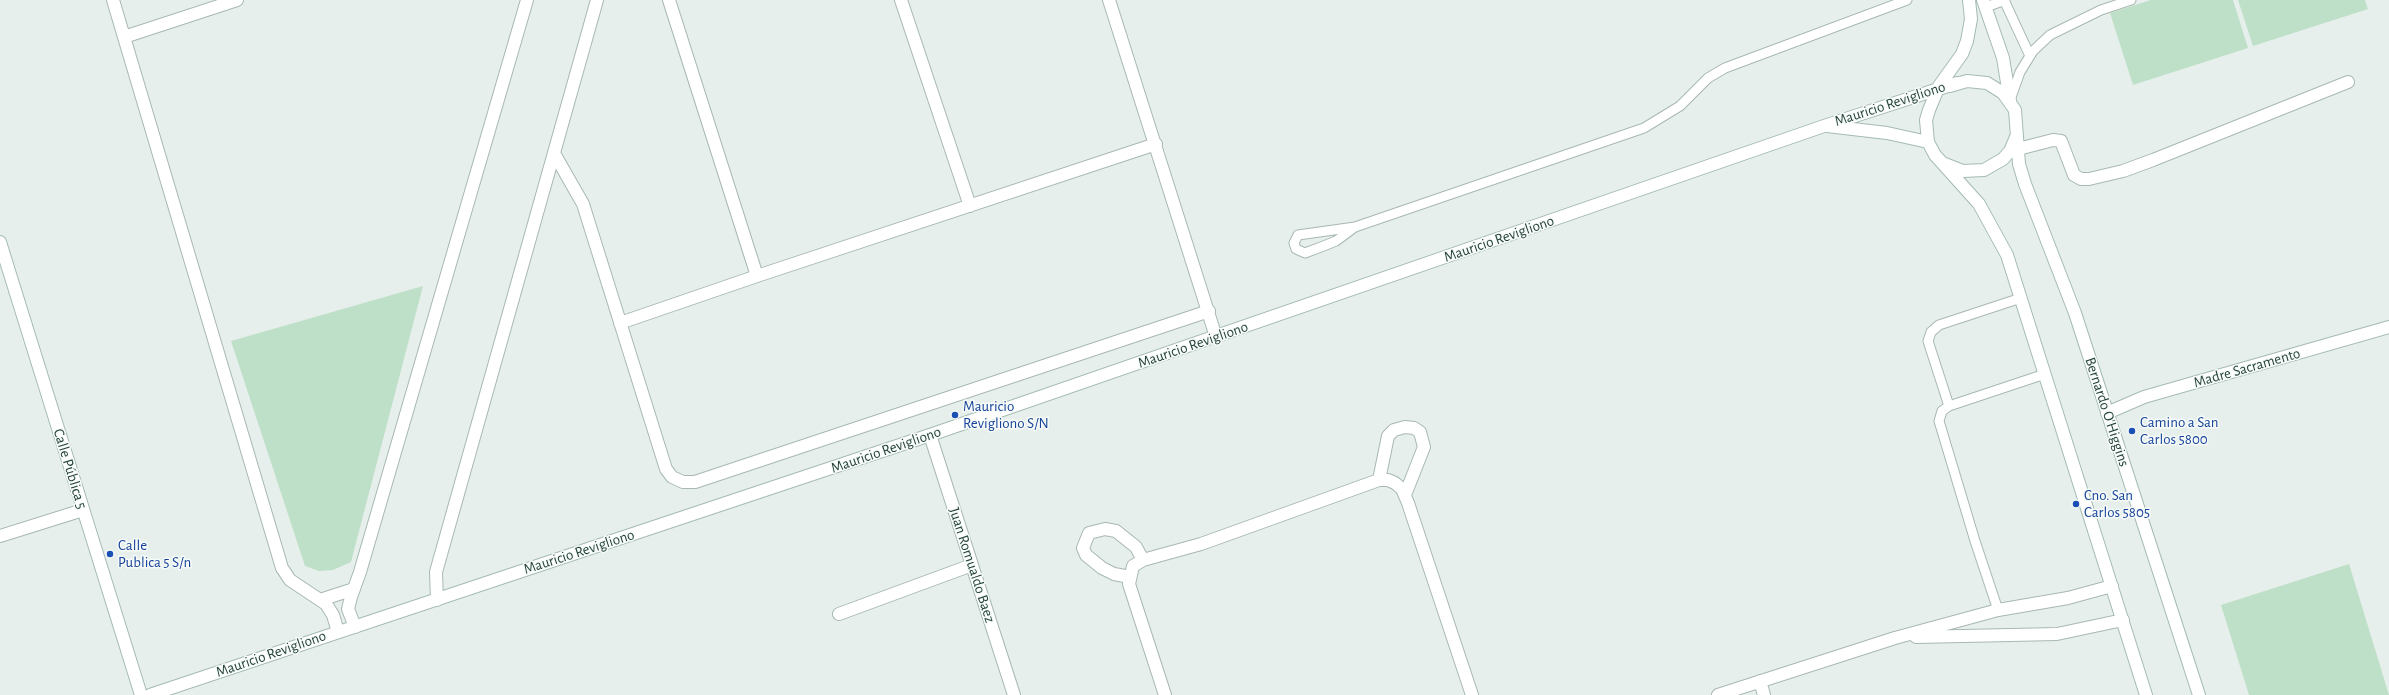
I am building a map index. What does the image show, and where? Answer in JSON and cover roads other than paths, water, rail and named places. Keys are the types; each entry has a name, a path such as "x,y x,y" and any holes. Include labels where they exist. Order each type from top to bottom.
{"street":[{"path":"113,0 282,568 290,580 320,600 333,614 338,632"},
{"path":"124,37 237,0"},
{"path":"355,627 348,609 527,0"},
{"path":"437,600 436,572 555,155 597,0"},
{"path":"669,0 757,276"},
{"path":"901,0 970,206"},
{"path":"1108,0 1156,144 1216,337"},
{"name":"Bernardo O'Higgins","path":"1969,0 1971,19 1967,40 1962,54 1936,94 1926,120 1928,142 1935,155 1988,218 2007,255 2146,695"},
{"name":"Bernardo O'Higgins","path":"1984,3 2003,58 2010,101 2016,115 2018,149 2024,184 2062,275 2198,695"},
{"name":"Bernardo O'Higgins","path":"1957,83 1977,81 1987,83 1996,87 2010,101"},
{"path":"2018,149 2053,140 2061,141 2074,175 2081,179 2089,179 2153,160 2348,82"},
{"name":"Mauricio Revigliono","path":"150,695 930,435 1824,126 1936,94 1957,83"},
{"name":"Mauricio Revigliono","path":"1824,126 1887,133 1928,142"},
{"name":"Bernardo O'Higgins","path":"1935,155 1943,162 1958,170 1974,172 1984,170 1994,166 2010,151 2017,130"},
{"path":"620,323 1156,144"},
{"path":"555,155 583,204 666,469 672,477 683,482 695,482 1209,311"},
{"name":"Calle Pública 5","path":"0,242 82,510 141,695"},
{"name":"Madre Sacramento","path":"2106,413 2144,397 2389,327"},
{"path":"1379,480 1388,436 1394,430 1405,427 1414,428 1420,432 1424,447 1405,495"},
{"name":"Juan Romualdo Baez","path":"930,435 1014,695"},
{"path":"1165,695 1129,584 1133,566 1143,560 1201,544 1379,480 1388,480 1396,483 1405,495 1472,695"},
{"path":"0,536 82,510"},
{"path":"1130,577 1114,574 1102,568 1086,555 1083,548 1089,533 1105,529 1116,531 1136,547 1143,560"},
{"path":"839,614 972,565"},
{"path":"1718,695 1895,638 1998,610 2068,598 2112,586"},
{"path":"320,600 354,589"},
{"path":"1895,638 2057,634 2123,620"},
{"path":"1760,681 1764,695"}],"lane":[{"path":"1354,227 1336,241 1305,253 1296,249 1294,243 1298,235 1354,227 1644,128 1680,106 1708,78 1725,68 1907,0"},
{"path":"1984,3 2004,0 2030,56"},
{"path":"2010,101 2020,72 2030,56 2050,35 2101,10 2131,0"},
{"path":"1949,406 1928,341 1931,332 1939,325 2021,298"},
{"path":"1998,610 1975,541 1939,421 1942,411 1949,406 2045,374"}],"place":[{"name":"Mauricio Revigliono S/N","path":"955,415"},
{"name":"Camino a San Carlos 5800","path":"2132,431"},
{"name":"Cno. San Carlos 5805","path":"2076,504"},
{"name":"Calle Publica 5 S/n","path":"110,554"}]}
